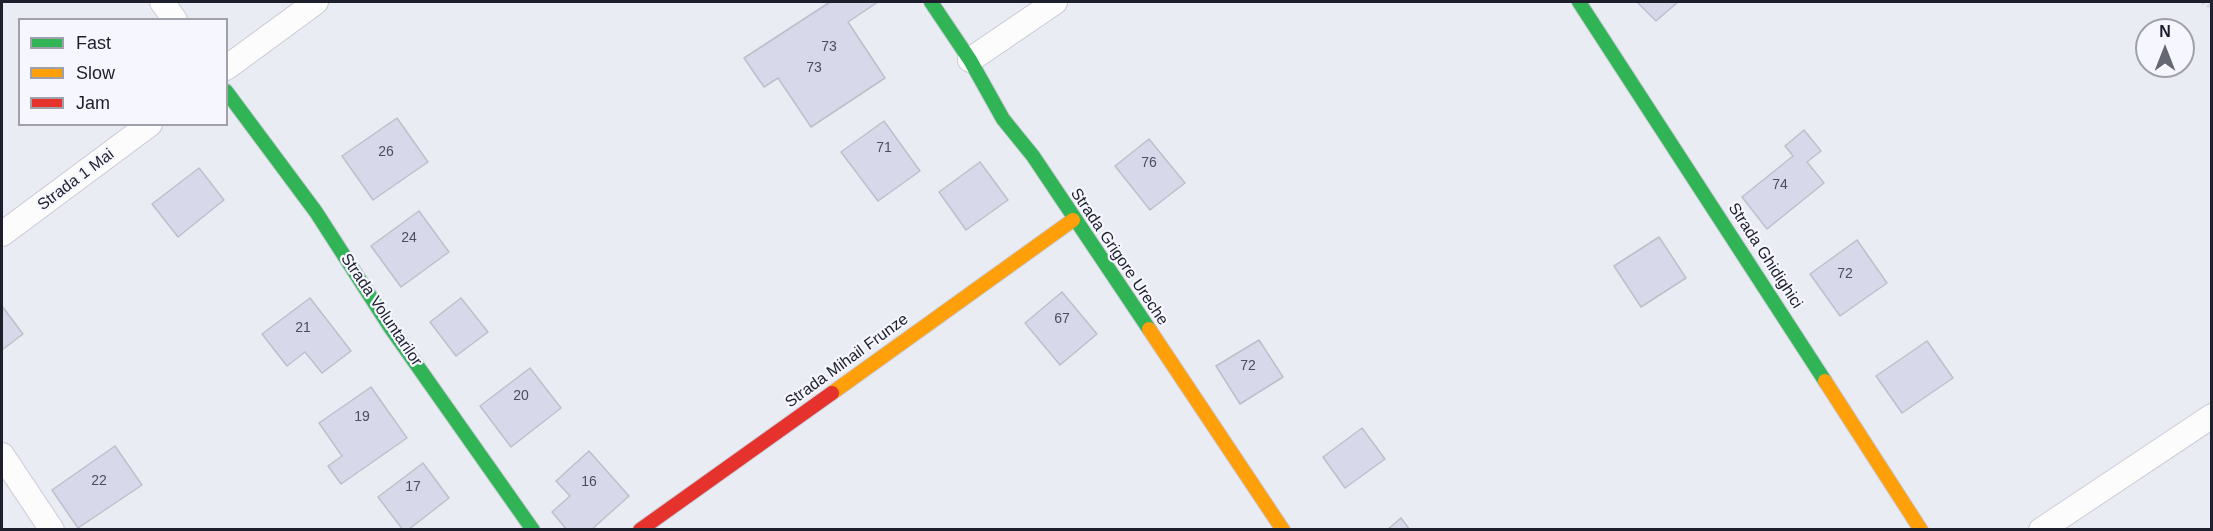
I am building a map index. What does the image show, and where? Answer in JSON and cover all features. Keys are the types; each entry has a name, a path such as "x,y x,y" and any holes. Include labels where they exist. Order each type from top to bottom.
{"street":[{"path":"162,2 174,18"},
{"path":"228,67 316,2"},
{"name":"Strada Grigore Ureche","path":"930,2 970,60 1003,118 1032,156 1283,530"},
{"path":"970,60 1055,2"},
{"name":"Strada Ghidighici","path":"1579,2 1921,530"},
{"name":"Strada Voluntarilor","path":"228,94 316,212 390,327 533,530"},
{"name":"Strada 1 Mai","path":"2,234 147,126"},
{"name":"Strada Mihail Frunze","path":"640,530 1073,220"},
{"path":"2041,530 2211,416"},
{"path":"2,455 52,530"}],"path":[{"path":"2202,2 2211,8"}],"building":[{"path":"830,2 878,2 848,22 885,78 811,127 778,78 764,87 744,58"},
{"path":"1637,2 1678,2 1656,21"},
{"path":"397,118 428,162 373,200 342,156"},
{"path":"884,121 920,171 878,201 841,152"},
{"path":"1804,130 1821,151 1807,162 1824,183 1767,229 1742,197 1793,156 1785,146"},
{"path":"1149,139 1185,183 1150,210 1115,166"},
{"path":"980,162 1008,200 966,230 939,192"},
{"path":"199,168 224,200 178,237 152,204"},
{"path":"419,211 449,252 401,287 371,246"},
{"path":"1659,237 1686,278 1641,307 1614,266"},
{"path":"1857,240 1887,283 1840,316 1810,274"},
{"path":"1062,292 1097,334 1060,365 1025,323"},
{"path":"310,298 351,351 322,373 305,352 287,366 262,334"},
{"path":"461,298 488,332 456,356 430,322"},
{"path":"2,306 23,334 2,350"},
{"path":"1259,340 1283,377 1240,404 1216,366"},
{"path":"1927,341 1953,378 1902,413 1876,376"},
{"path":"530,368 561,408 511,447 480,406"},
{"path":"371,387 407,438 341,484 328,466 342,456 319,423"},
{"path":"1362,428 1385,459 1345,488 1323,457"},
{"path":"115,446 142,485 78,528 52,490"},
{"path":"589,451 629,496 591,530 567,530 552,512 570,496 556,481"},
{"path":"423,463 449,498 408,530 403,530 378,497"},
{"path":"1401,518 1410,530 1387,530"}],"traffic: fast":[{"path":"931,2 970,60 1003,119 1033,156 1149,329"},
{"path":"1579,2 1825,381"},
{"path":"228,94 316,212 390,327 533,530"}],"traffic: slow":[{"path":"832,393 1073,220"},
{"path":"1149,329 1283,530"},
{"path":"1825,381 1921,530"}],"traffic: jam":[{"path":"640,530 832,393"}]}
